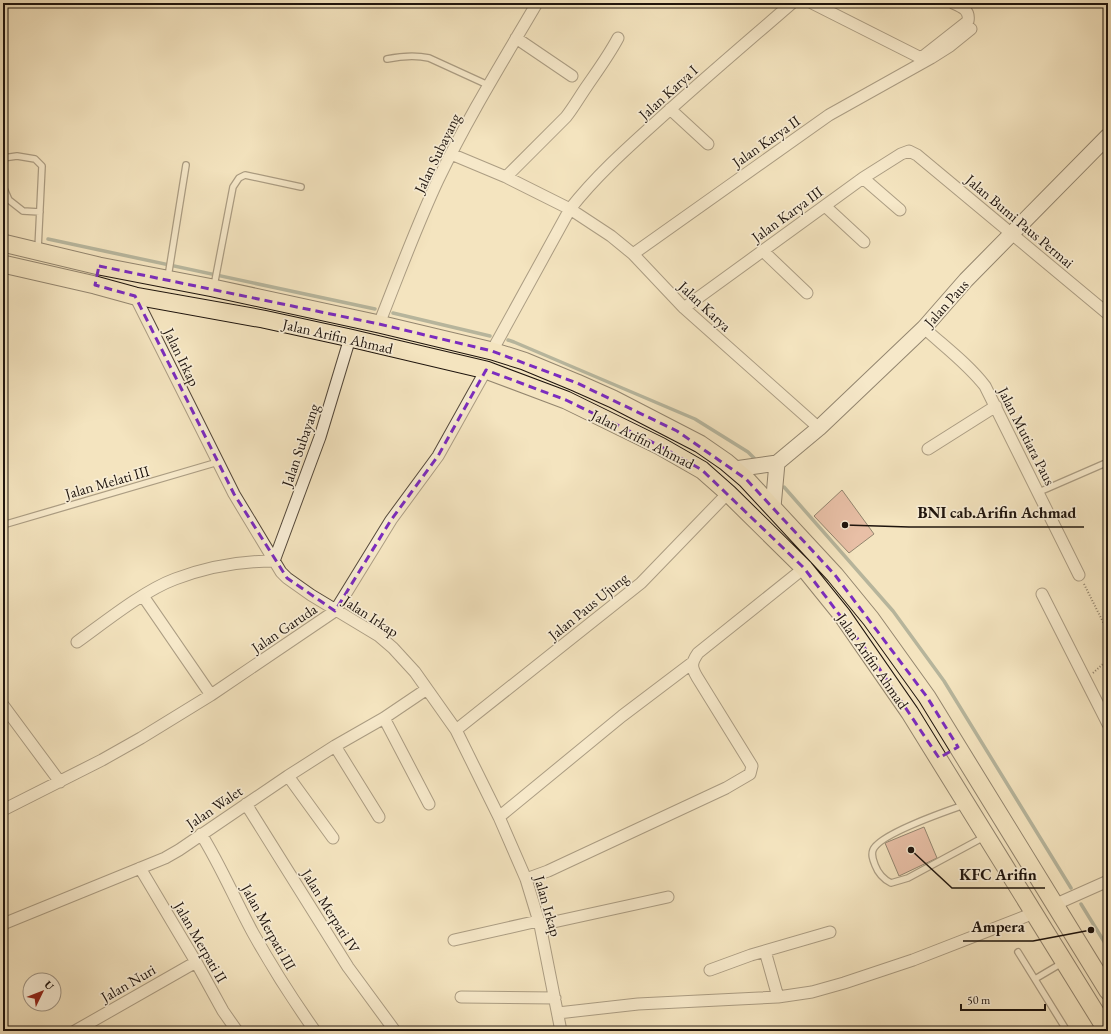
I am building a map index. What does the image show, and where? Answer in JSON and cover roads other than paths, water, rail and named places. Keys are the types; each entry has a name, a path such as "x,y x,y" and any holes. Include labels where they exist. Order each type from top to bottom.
{"main road":[{"name":"Jalan Paus","path":"777,463 819,428 924,328 966,280 1108,136"},
{"name":"Jalan Arifin Ahmad","path":"3,244 100,266 169,274 492,351 547,370 613,399 695,441 735,469 746,479 835,575 871,619 927,697 1108,992"},
{"name":"Jalan Arifin Ahmad","path":"3,264 95,285 135,296 263,319 486,370 566,400 660,446 702,470 728,493 804,568 842,615 910,713 939,758 1104,1028"},
{"path":"95,285 100,266"},
{"path":"735,469 777,463 773,507"},
{"path":"939,758 958,747"}],"street":[{"name":"Jalan Subayang","path":"380,324 409,247 437,182 488,85 537,3"},
{"name":"Jalan Karya I","path":"570,208 609,165 670,109 792,3"},
{"path":"812,3 921,58 968,21 966,11 953,3"},
{"name":"Jalan Karya II","path":"633,254 829,115 922,63 950,46 971,29"},
{"path":"516,38 572,76"},
{"path":"506,177 575,107 618,38"},
{"path":"670,109 708,144"},
{"name":"Jalan Bumi Paus Permai","path":"912,152 1108,314"},
{"name":"Jalan Karya III","path":"684,308 863,178 901,154 912,152"},
{"name":"Jalan Karya","path":"451,154 506,177 570,208 611,236 633,254 684,308 819,428"},
{"path":"863,178 900,210"},
{"path":"825,206 864,242"},
{"path":"492,351 570,208"},
{"path":"763,251 807,293"},
{"name":"Jalan Irkap","path":"135,296 234,494 274,562 287,578 310,595 379,636 393,648 406,661 456,730 499,817 526,879 539,923 561,1031"},
{"name":"Jalan Mutiara Paus","path":"924,328 978,377 985,386 1039,492 1079,576"},
{"name":"Jalan Subayang","path":"274,562 320,437 350,338"},
{"name":"Jalan Garuda","path":"3,810 109,757 211,695 335,611 391,520 438,456 486,370"},
{"path":"928,449 996,406"},
{"name":"Jalan Paus Ujung","path":"456,730 641,583 728,493"},
{"path":"77,642 143,596 174,579 207,568 233,563 274,562"},
{"path":"499,817 622,716 692,663 698,653 804,568"},
{"path":"1042,594 1108,724"},
{"path":"143,596 211,695"},
{"path":"526,879 548,871 726,788 746,777 751,772 752,766 692,670 692,663"},
{"name":"Jalan Walet","path":"3,924 140,868 179,850 334,746 384,718 427,689"},
{"path":"3,705 60,782"},
{"path":"384,718 429,804"},
{"path":"334,746 379,817"},
{"path":"288,776 333,838"},
{"name":"Jalan Merpati IV","path":"246,804 348,967 396,1031"},
{"name":"Jalan Merpati III","path":"201,834 213,853 253,933 274,970 316,1031"},
{"name":"Jalan Merpati II","path":"140,868 236,1031"},
{"path":"1054,905 1108,881"},
{"path":"454,940 668,897"},
{"path":"558,1013 638,1004 778,998 812,992 913,960 1034,913"},
{"path":"710,970 730,962 830,932"},
{"path":"765,951 778,998"},
{"name":"Jalan Nuri","path":"75,1031 196,962"},
{"path":"461,997 555,998"}],"lane":[{"path":"387,59 402,56 429,58 488,85"},
{"path":"3,158 17,156 35,159 42,166 37,252"},
{"path":"169,274 186,165"},
{"path":"214,284 233,187 239,178 245,175 301,187"},
{"path":"3,186 9,200 23,211 40,212"},
{"name":"Jalan Melati III","path":"3,525 218,462"},
{"path":"1039,492 1108,462"},
{"path":"966,804 925,818 881,841 873,848 872,856 879,873 883,879 891,883 908,878 986,836"},
{"path":"1018,952 1067,1031"},
{"path":"1035,979 1064,962"}],"waterway":[{"path":"48,239 375,309"},
{"path":"393,313 490,336"},
{"path":"508,340 695,419 748,452 754,458"},
{"path":"784,487 893,611 944,681 1071,888"},
{"path":"1081,904 1108,948"}],"place":[{"name":"BNI cab.Arifin Achmad","path":"845,525"},
{"name":"KFC Arifin","path":"911,850"},
{"name":"Ampera","path":"1091,930"}]}
